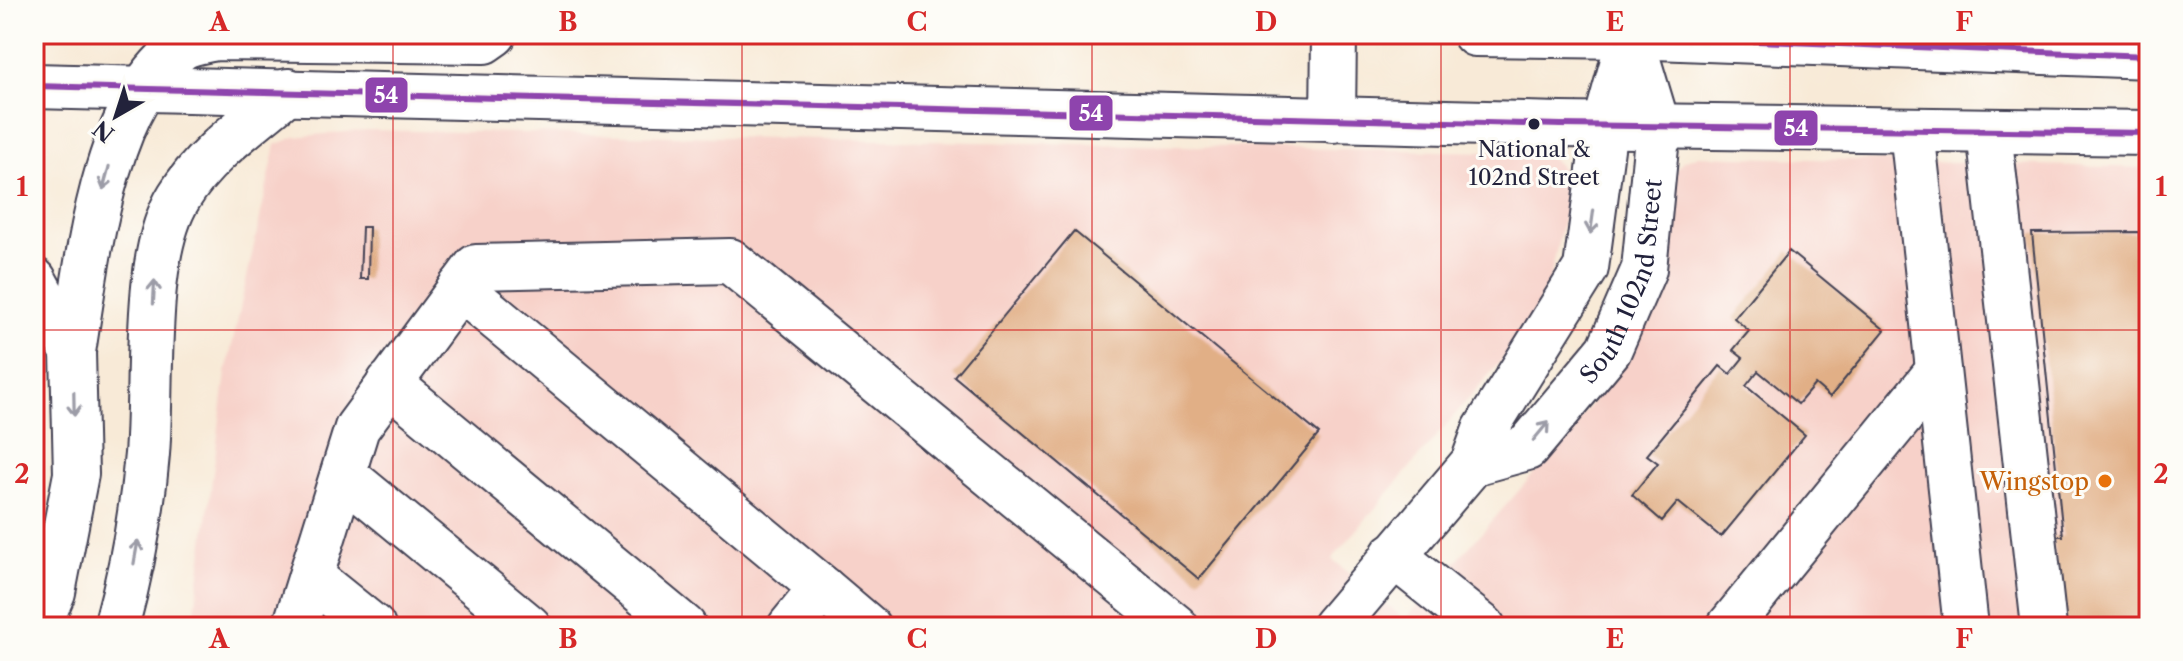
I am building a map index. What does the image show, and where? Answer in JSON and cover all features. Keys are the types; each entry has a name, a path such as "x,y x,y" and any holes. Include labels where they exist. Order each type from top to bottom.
{"main road":[{"path":"38,627 53,592 76,474 73,352 93,226 113,154 144,88 160,66 183,46 215,38 484,41 494,34"},
{"path":"1333,120 1334,34"},
{"path":"1475,34 2026,40 2149,56"},
{"name":"South 102nd Street","path":"1334,627 1473,463 1485,430 1586,268 1605,126 1630,35"},
{"name":"South 102nd Street","path":"1473,463 1527,448 1609,350 1644,269 1658,127 1630,35"},
{"path":"34,86 1333,120 2149,133"},
{"path":"116,627 138,539 147,453 155,264 178,198 212,157 288,91"},
{"path":"1912,130 1966,627"},
{"path":"1989,131 2044,627"},
{"path":"295,627 357,428 476,267 730,261 1160,622"},
{"path":"34,280 73,352"},
{"path":"460,288 868,627"},
{"path":"1729,627 1938,371"},
{"path":"389,383 684,627"},
{"path":"343,474 529,627"},
{"path":"1393,555 1483,627"},
{"path":"311,577 373,627"},
{"path":"790,627 822,588"}],"shaded area":[{"path":"366,130 1541,153 1557,163 1566,175 1568,197 1550,279 1534,314 1510,350 1332,559 1405,620 1567,436 1607,383 1675,172 1683,161 1697,156 2149,168 2149,627 193,627 226,373 276,145 295,137"}],"building":[{"path":"362,227 369,227 368,279 360,279"},
{"path":"1074,231 1319,434 1199,579 954,376"},
{"path":"2139,232 2149,332 2149,627 2074,627 2062,617 2053,536 2063,536 2032,233"},
{"path":"1789,251 1885,330 1830,397 1815,384 1798,404 1758,371 1746,386 1805,435 1721,537 1678,502 1662,521 1632,495 1658,463 1647,455 1720,366 1730,374 1743,358 1733,350 1749,331 1734,318"}],"transit line":[{"name":"54","path":"1475,34 1630,36 2149,56"},
{"name":"54","path":"34,86 1561,125 2149,133"}],"place":[{"name":"National & 102nd Street","path":"1534,124"},
{"name":"Wingstop","path":"2105,481"}]}
